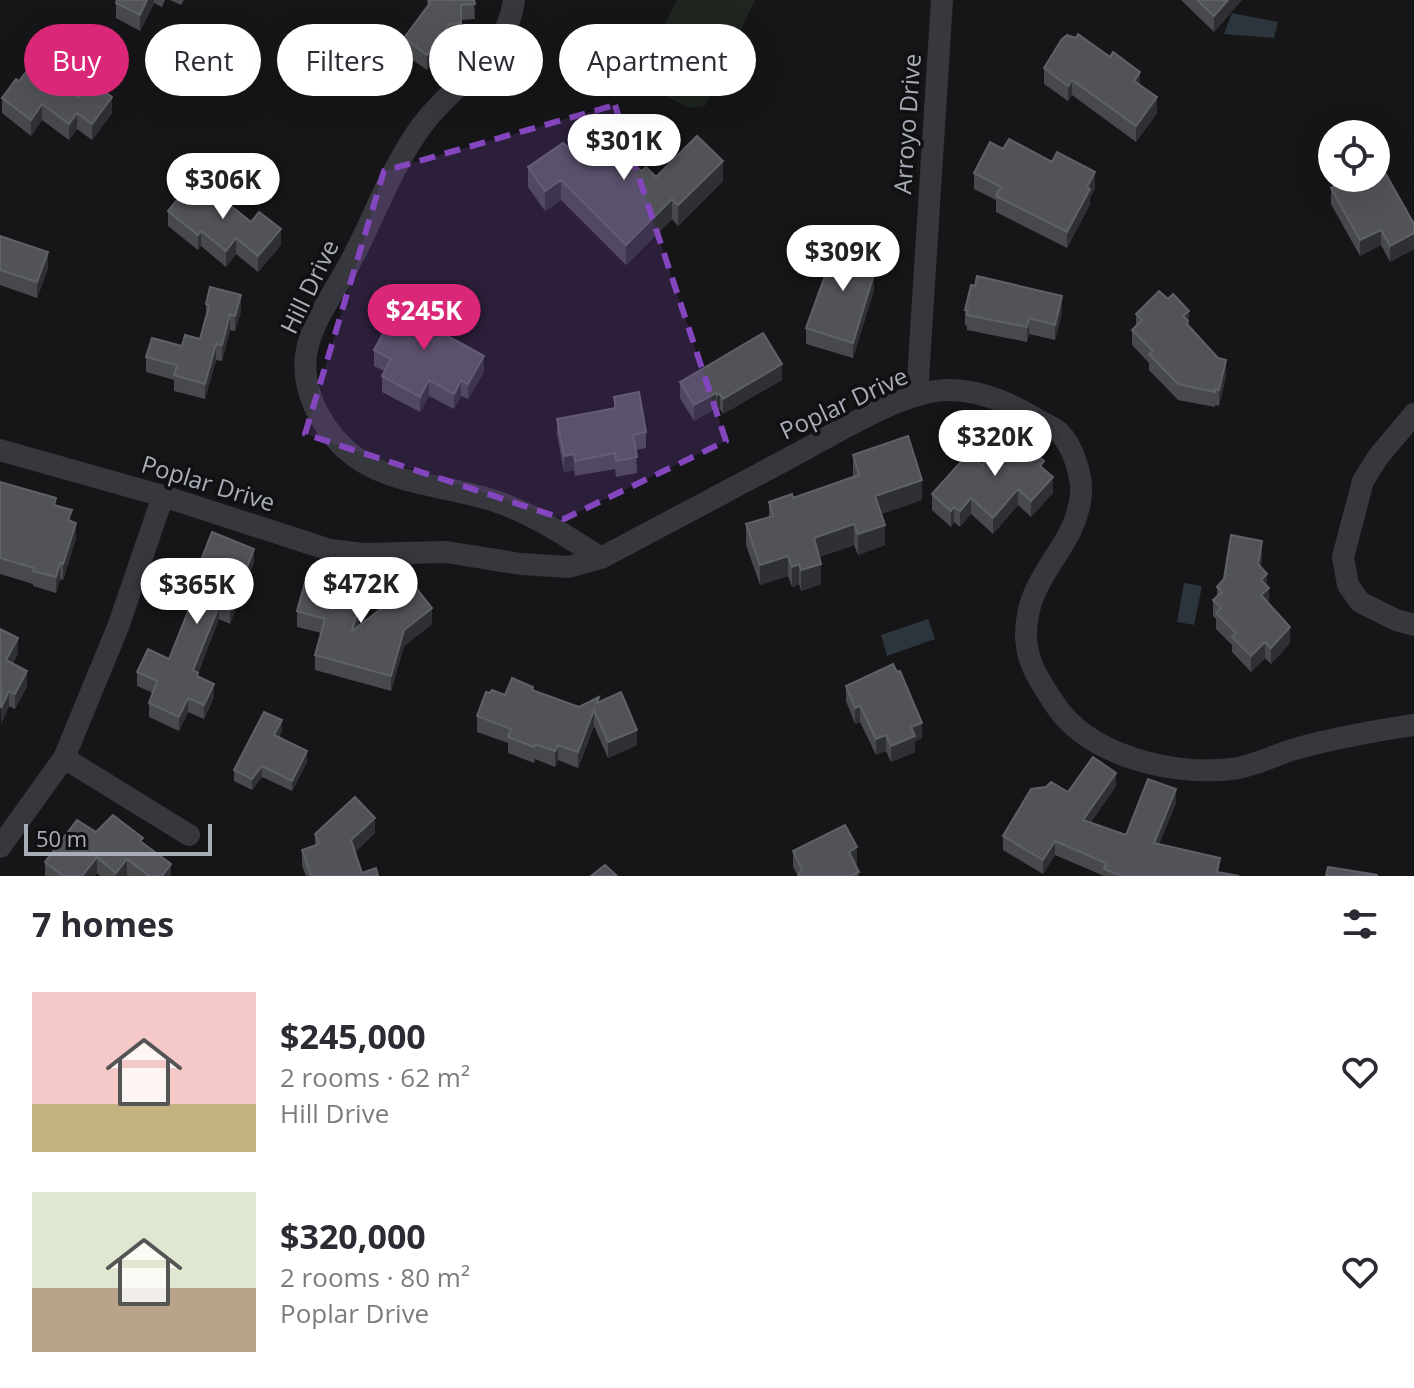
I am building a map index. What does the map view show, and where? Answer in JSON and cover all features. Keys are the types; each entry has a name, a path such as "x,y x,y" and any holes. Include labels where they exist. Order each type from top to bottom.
{"street":[{"name":"Hill Drive","path":"514,0 512,19 503,38 422,125 403,154 354,257 311,336 306,356 307,380 311,400 321,420 344,447 366,463 392,476 463,491 530,514 601,558"},
{"name":"Arroyo Drive","path":"917,395 942,0"},
{"name":"Poplar Drive","path":"0,450 163,496 330,550 364,554 446,552 521,564 569,567 601,558 868,416 917,395 945,390 974,392 1011,403 1059,432 1072,451 1081,488 1079,514 1073,531 1038,581 1030,604 1026,636 1029,665 1062,715 1081,732 1115,753 1170,768 1231,769 1344,736 1414,725"},
{"path":"1414,414 1378,457 1363,481 1343,557 1348,585 1360,602 1396,620 1414,625"},
{"path":"0,847 64,758 118,627 163,496"},
{"path":"64,758 189,835"}],"highlighted area":[{"path":"615,105 726,441 564,519 305,434 384,171"}],"shaded area":[{"path":"677,0 755,0 744,24 665,24"},
{"path":"1232,13 1278,22 1274,38 1224,34"},
{"path":"666,96 710,96 705,106 689,108"},
{"path":"1184,583 1202,586 1194,625 1177,622"},
{"path":"928,619 935,639 887,656 881,635"}],"building":[{"path":"117,0 147,0 140,15 116,3"},
{"path":"429,0 474,0 475,4 461,5 461,23 429,24 427,55 413,45 413,26 430,3"},
{"path":"1197,0 1228,0 1214,16"},
{"path":"1078,34 1110,57 1113,52 1140,72 1134,81 1157,97 1136,126 1072,80 1068,86 1044,68 1062,39 1067,35 1076,38"},
{"path":"24,75 24,96 112,97 92,124 77,113 69,124 42,104 31,120 2,98 16,79 19,81"},
{"path":"592,136 642,171 646,167 656,177 697,136 723,161 678,205 672,199 626,245 561,180 545,191 528,167 563,143 576,153"},
{"path":"1009,139 1052,162 1057,152 1095,172 1087,187 1090,189 1067,232 996,196 1001,187 974,173 990,142 1003,149"},
{"path":"1390,181 1414,224 1414,233 1390,246 1381,230 1360,240 1333,192 1390,192"},
{"path":"206,186 251,222 259,212 281,229 258,256 236,238 226,251 201,231 198,235 168,211 185,190 196,198"},
{"path":"0,236 48,252 37,282 0,270"},
{"path":"838,240 870,250 865,266 873,268 874,274 853,343 806,328"},
{"path":"977,276 1062,296 1055,325 1029,318 1027,327 967,315 968,310 965,310 971,285 975,286"},
{"path":"210,287 241,295 235,316 230,314 222,345 216,344 205,384 174,375 177,365 146,357 152,338 182,346 185,335 200,339 209,306 206,304"},
{"path":"1159,291 1168,299 1173,294 1189,311 1183,316 1188,321 1186,323 1218,358 1226,360 1219,390 1215,389 1215,392 1178,384 1149,354 1153,351 1132,330 1142,320 1136,314"},
{"path":"404,295 430,315 429,318 444,334 484,356 468,384 461,380 454,394 429,380 420,397 382,376 391,359 374,350"},
{"path":"763,333 782,364 723,399 716,393 694,405 680,382"},
{"path":"639,392 646,432 633,435 637,457 616,461 615,453 575,461 574,454 564,456 557,419 616,408 614,397"},
{"path":"1011,433 1044,461 1040,466 1053,477 1031,501 1018,489 993,518 971,498 960,511 954,507 951,511 932,494 969,453 982,465"},
{"path":"908,436 922,480 875,496 885,525 858,534 854,524 814,538 821,564 801,570 799,564 792,567 788,556 760,565 746,524 773,516 769,502 792,494 793,498 859,475 853,455"},
{"path":"0,482 56,498 54,505 72,510 68,520 76,523 56,577 0,558"},
{"path":"212,532 254,549 230,610 219,606 193,670 198,673 197,676 214,684 204,705 188,698 179,717 149,703 157,681 137,672 148,649 169,659 195,594 189,591"},
{"path":"1231,535 1262,541 1258,564 1267,574 1261,580 1269,588 1261,595 1290,627 1271,648 1265,642 1251,656 1232,637 1236,633 1216,613 1221,608 1213,600 1222,592 1217,587 1224,579"},
{"path":"306,579 362,594 352,631 413,584 432,608 404,630 391,676 315,655 325,619 297,611"},
{"path":"0,629 18,638 6,660 27,671 15,694 9,691 1,708"},
{"path":"893,664 897,672 900,671 922,723 911,727 915,736 891,746 886,735 876,739 860,706 855,708 846,686"},
{"path":"512,678 533,687 532,690 579,707 599,697 597,703 621,692 637,730 608,742 594,710 578,752 558,745 555,751 535,744 534,747 508,737 511,729 477,716 486,692 492,690 505,695"},
{"path":"264,712 282,720 274,735 307,751 292,781 262,766 252,779 234,770"},
{"path":"1093,757 1116,773 1083,820 1126,835 1148,779 1176,789 1154,843 1220,858 1217,872 1239,876 1122,876 1104,869 1106,863 1055,841 1043,860 1003,836 1031,789 1046,787 1051,782 1068,792"},
{"path":"355,797 375,818 351,840 362,873 376,868 378,876 311,876 302,850 319,844 315,834"},
{"path":"113,815 143,838 140,841 171,864 162,876 149,876 127,859 116,873 97,857 82,876 63,876 45,862 77,820 96,832"},
{"path":"845,825 857,847 849,852 859,872 850,876 798,876 802,869 793,851"},
{"path":"605,865 617,876 591,876"},
{"path":"1328,867 1378,875 1326,876"}]}
